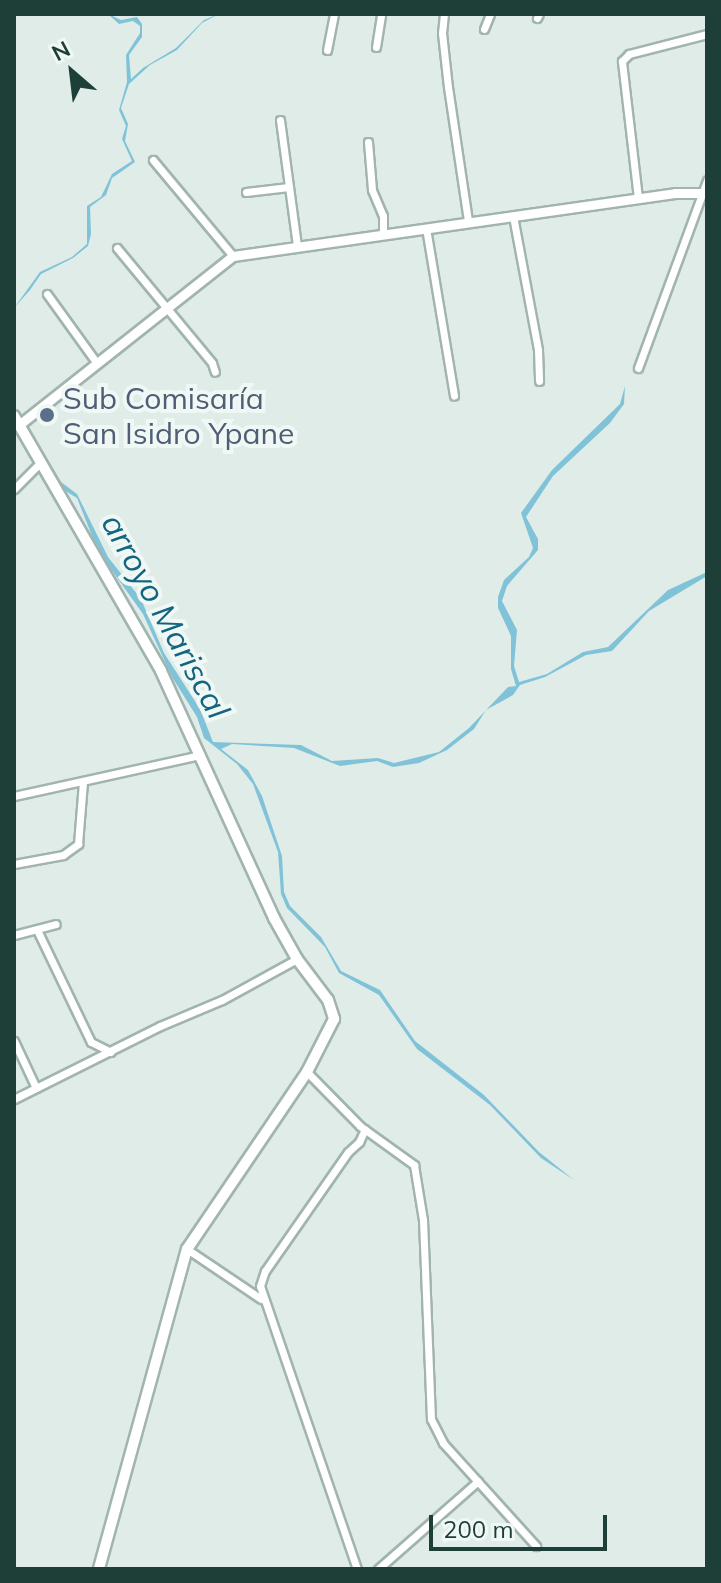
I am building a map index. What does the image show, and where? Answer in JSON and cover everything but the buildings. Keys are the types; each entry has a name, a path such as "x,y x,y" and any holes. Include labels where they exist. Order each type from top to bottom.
{"main road":[{"path":"17,420 161,671 274,918 297,959 322,991 334,1019 307,1072 187,1249 99,1569"}],"street":[{"path":"327,50 334,14"},
{"path":"376,47 381,14"},
{"path":"444,14 442,33 448,87 468,221"},
{"path":"484,29 490,14"},
{"path":"638,198 622,61 629,54 707,34"},
{"path":"280,120 297,245"},
{"path":"368,142 372,190 383,216 383,233"},
{"path":"153,160 233,256"},
{"path":"638,368 705,193 707,180"},
{"path":"246,192 289,187"},
{"path":"17,420 233,256 638,198 705,193"},
{"path":"513,216 538,350 539,381"},
{"path":"426,228 454,396"},
{"path":"117,248 212,363 215,372"},
{"path":"47,294 96,362"},
{"path":"14,489 40,463"},
{"path":"14,796 200,755"},
{"path":"14,864 63,855 78,844 83,782"},
{"path":"14,935 38,932 56,924"},
{"path":"38,932 91,1042 111,1052"},
{"path":"14,1099 160,1026 222,1000 297,959"},
{"path":"14,1041 36,1088"},
{"path":"307,1072 365,1129 414,1165 423,1220 431,1419 443,1443 536,1546"},
{"path":"357,1569 260,1286 265,1271 348,1152 359,1142 365,1129"},
{"path":"187,1249 262,1299"},
{"path":"378,1569 478,1481"}],"water":[{"path":"108,14 121,20 137,17 142,24 142,37 129,55 131,79 143,68 176,48 204,20 219,14 202,23 177,50 150,65 129,84 121,108 128,124 125,141 135,162 112,178 106,195 90,207 88,246 73,258 41,274 14,308 40,272 72,257 87,244 87,206 101,197 112,174 132,161 122,139 126,126 119,110 127,82 126,55 140,33 140,26 133,21 119,24"},
{"path":"625,386 624,404 610,423 553,476 526,517 538,539 538,550 507,586 502,601 517,630 514,666 519,682 547,674 583,652 608,647 668,590 707,572 707,576 649,611 612,651 586,655 545,677 520,685 513,695 486,710 508,687 516,686 511,669 511,636 498,608 498,597 504,580 529,557 533,548 521,513 552,470 620,404"},
{"path":"31,433 61,482 77,494 108,557 141,599 164,653 200,709 213,742 301,745 332,761 378,758 394,763 439,752 486,710 474,729 447,750 419,763 393,767 377,761 340,766 294,748 232,744 221,749 248,770 262,796 282,856 284,892 290,906 321,937 341,971 380,990 415,1041 484,1095 539,1152 574,1180 541,1158 490,1105 417,1049 379,995 339,973 325,947 287,908 281,894 278,852 253,784 237,764 204,738 197,717 172,677 143,614 98,551 77,498 59,487"}],"place":[{"name":"Sub Comisaría San Isidro Ypane","path":"47,415"}],"water label":[{"name":"arroyo Mariscal","path":"166,616"}]}
